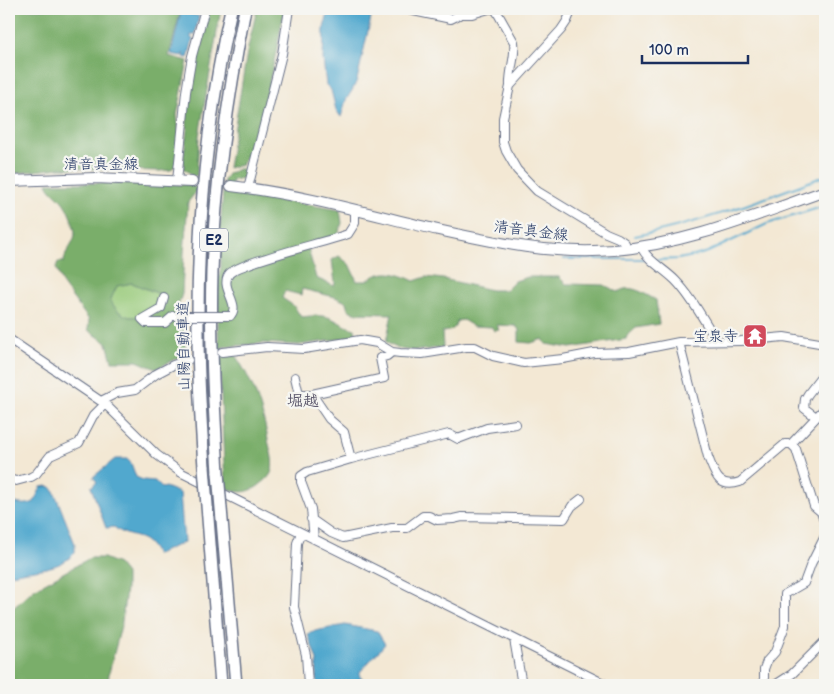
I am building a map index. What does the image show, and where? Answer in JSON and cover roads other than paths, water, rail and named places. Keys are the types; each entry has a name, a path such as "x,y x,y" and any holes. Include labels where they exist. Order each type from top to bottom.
{"highway":[{"name":"山陽自動車道","path":"221,685 204,467 198,334 200,223 212,116 221,54 231,9"},
{"name":"山陽自動車道","path":"236,685 218,473 212,334 215,224 224,129 245,9"}],"main road":[{"name":"清音真金線","path":"9,180 95,178 192,182"},
{"name":"清音真金線","path":"231,186 355,210 518,247 575,251 626,249 646,255 700,234 825,191"}],"street":[{"path":"177,181 186,92 192,56 205,9"},
{"path":"248,188 282,54 289,9"},
{"path":"404,9 451,19 461,14 472,14 489,9 494,9 497,12 514,42 515,48 503,118 502,132 506,151 517,170 537,191 606,233 618,238 624,242 626,249"},
{"path":"510,86 561,30 572,9"},
{"path":"164,298 161,308 142,319 146,323 165,323 173,316 230,316 234,313 235,308 227,286 227,278 230,272 249,263 348,234 355,223 355,210"},
{"path":"646,255 682,288 717,340"},
{"path":"222,352 267,347 304,349 360,340 377,342 392,352 400,354 422,354 466,346 475,347 493,356 524,362 563,359 594,352 629,352 679,342 741,341 784,337 825,344"},
{"path":"9,339 103,403 168,464 199,482 607,685"},
{"path":"679,342 708,457 714,473 720,480 730,484 740,482 785,444 792,444 825,408"},
{"path":"296,377 299,394 312,394 384,378 380,358 392,352"},
{"path":"9,479 16,481 31,477 36,474 50,456 79,443 93,416 103,403 117,393 140,388 156,374 188,360"},
{"path":"816,417 804,408 805,399 825,372"},
{"path":"312,394 329,419 344,432 351,459"},
{"path":"314,539 311,509 301,482 301,476 306,472 449,434 458,439 487,428 516,424"},
{"path":"792,444 796,449 814,506 823,512 825,524"},
{"path":"311,519 331,533 344,538 392,528 407,528 423,516 429,516 437,520 462,517 564,519 572,506 582,499"},
{"path":"301,533 297,544 294,607 306,655 308,685"},
{"path":"764,685 764,668 775,652 785,626 785,594 804,583 825,536"},
{"path":"514,639 522,685"},
{"path":"775,685 798,668 825,640"}],"water":[{"path":"327,9 373,9 357,80 346,100 341,117 336,110 331,90 326,85 323,59"},
{"path":"181,12 199,16 195,35 191,35 193,39 188,58 184,57 183,53 182,56 171,54"},
{"path":"115,459 127,459 131,463 136,477 155,481 162,488 165,487 180,493 184,542 156,555 147,542 142,539 126,534 114,527 106,528 91,487 97,482 93,477"},
{"path":"41,487 51,487 54,491 75,544 75,552 69,558 53,566 9,575 9,501 22,504 34,502"},
{"path":"345,625 377,631 385,644 360,672 360,677 365,680 365,685 318,685 316,678 317,660 308,635 310,632"}],"waterway":[{"path":"635,236 707,218 825,176"},
{"path":"654,260 678,259 708,252 767,224 825,206"},
{"path":"564,259 647,259"}],"tunnel":[{"path":"192,182 231,186"}],"place":[{"name":"宝泉寺","path":"755,336"}],"district":[{"name":"堀越","path":"303,401"}]}
